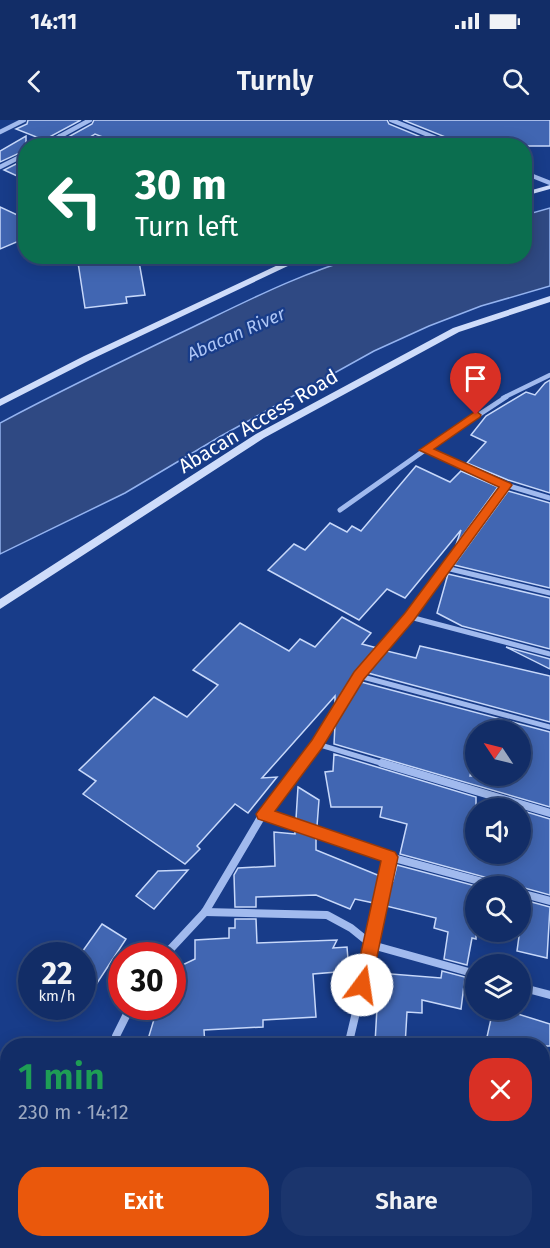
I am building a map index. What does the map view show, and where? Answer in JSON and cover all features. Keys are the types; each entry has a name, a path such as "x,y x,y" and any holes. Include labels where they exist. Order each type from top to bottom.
{"street":[{"path":"0,132 24,120"},
{"path":"56,138 90,120"},
{"path":"391,120 436,138"},
{"path":"60,136 64,138"},
{"path":"0,167 18,158"},
{"path":"532,176 550,185"},
{"path":"532,191 550,185"},
{"path":"0,403 87,358 288,264"},
{"name":"Abacan Access Road","path":"0,605 260,436 456,330 550,299"},
{"path":"340,510 493,403 550,375"},
{"path":"425,450 506,485 550,498"},
{"path":"177,942 205,912 264,814 317,744 359,676 410,617 506,485"},
{"path":"446,568 550,593"},
{"path":"410,617 550,654"},
{"path":"359,676 550,728"},
{"path":"317,744 550,813"},
{"path":"264,814 390,857 465,877"},
{"path":"350,1038 390,857"},
{"path":"531,896 550,901"},
{"path":"205,912 327,915 351,928 372,945 465,971"},
{"path":"531,990 550,995"},
{"path":"116,1038 124,1020"}],"water":[{"name":"Abacan River","path":"550,208 550,286 481,306 374,351 221,436 125,493 0,554 0,423 256,297 298,278 338,264 532,264 532,213"}],"building":[{"path":"28,120 81,120 48,138 39,138 16,129 27,124"},
{"path":"94,120 387,120 389,124 423,138 105,138 95,134 88,138 70,136 92,124"},
{"path":"403,120 550,120 550,146 532,146 532,138 448,138"},
{"path":"18,141 18,154 0,162 0,151"},
{"path":"18,163 18,176 4,170"},
{"path":"0,207 18,215 18,241 0,249"},
{"path":"78,264 139,264 145,295 126,297 127,303 85,308"},
{"path":"550,380 550,493 508,480 467,463 486,442 471,435 486,416 526,392 535,395"},
{"path":"416,466 450,482 461,471 498,487 456,545 461,530 405,598 387,589 359,620 268,570 294,544 305,550 330,523 347,532 352,526 361,531"},
{"path":"508,491 550,503 550,588 454,565"},
{"path":"448,574 550,598 550,649 462,626 437,613"},
{"path":"342,617 371,633 362,644 377,648 355,673 335,706 335,696 262,778 277,777 248,813 235,804 197,846 200,849 185,864 83,794 96,781 79,770 154,697 187,717 218,685 193,670 240,623 289,651 300,639 315,647"},
{"path":"420,646 550,676 550,722 368,673 387,651 416,658"},
{"path":"506,647 550,659 550,669"},
{"path":"361,682 505,720 465,720 465,782 334,744 335,725"},
{"path":"531,727 550,732 550,807 531,801 531,798 519,798 478,786 531,786"},
{"path":"334,754 476,797 465,798 465,864 531,864 531,813 550,819 550,895 531,890 531,876 480,876 400,854 407,824 380,817 382,807 331,807 325,772 333,771"},
{"path":"298,787 319,800 317,826 296,819"},
{"path":"295,831 316,838 316,850 380,876 374,903 355,899 350,909 316,895 256,897 256,907 235,907 234,875 238,868 275,866 274,832 295,834"},
{"path":"397,865 465,883 465,942 471,942 469,954 465,954 465,964 444,959 448,932 434,928 436,918 386,906 391,880 393,881"},
{"path":"188,870 154,909 136,896 158,871"},
{"path":"531,902 550,907 547,958 517,951 518,942 531,942"},
{"path":"235,919 256,919 257,943 337,940 333,948 347,947 349,971 313,974 316,1017 263,1020 263,1027 204,1030 204,1038 148,1038 154,1020 186,1020 186,963 195,959 195,940 229,938 229,928 235,928"},
{"path":"102,924 126,939 124,942 108,942 108,966 96,985 96,942 89,942"},
{"path":"442,971 465,977 461,1009 422,1000 422,1013 407,1012 405,1038 375,1038 379,973 441,978"},
{"path":"531,1018 550,1024 550,1038 487,1038 491,1020 531,1020"}],"route":[{"path":"362,985 390,857 305,826 264,814 317,744 359,676 410,617 506,485 425,450 476,415"}]}
